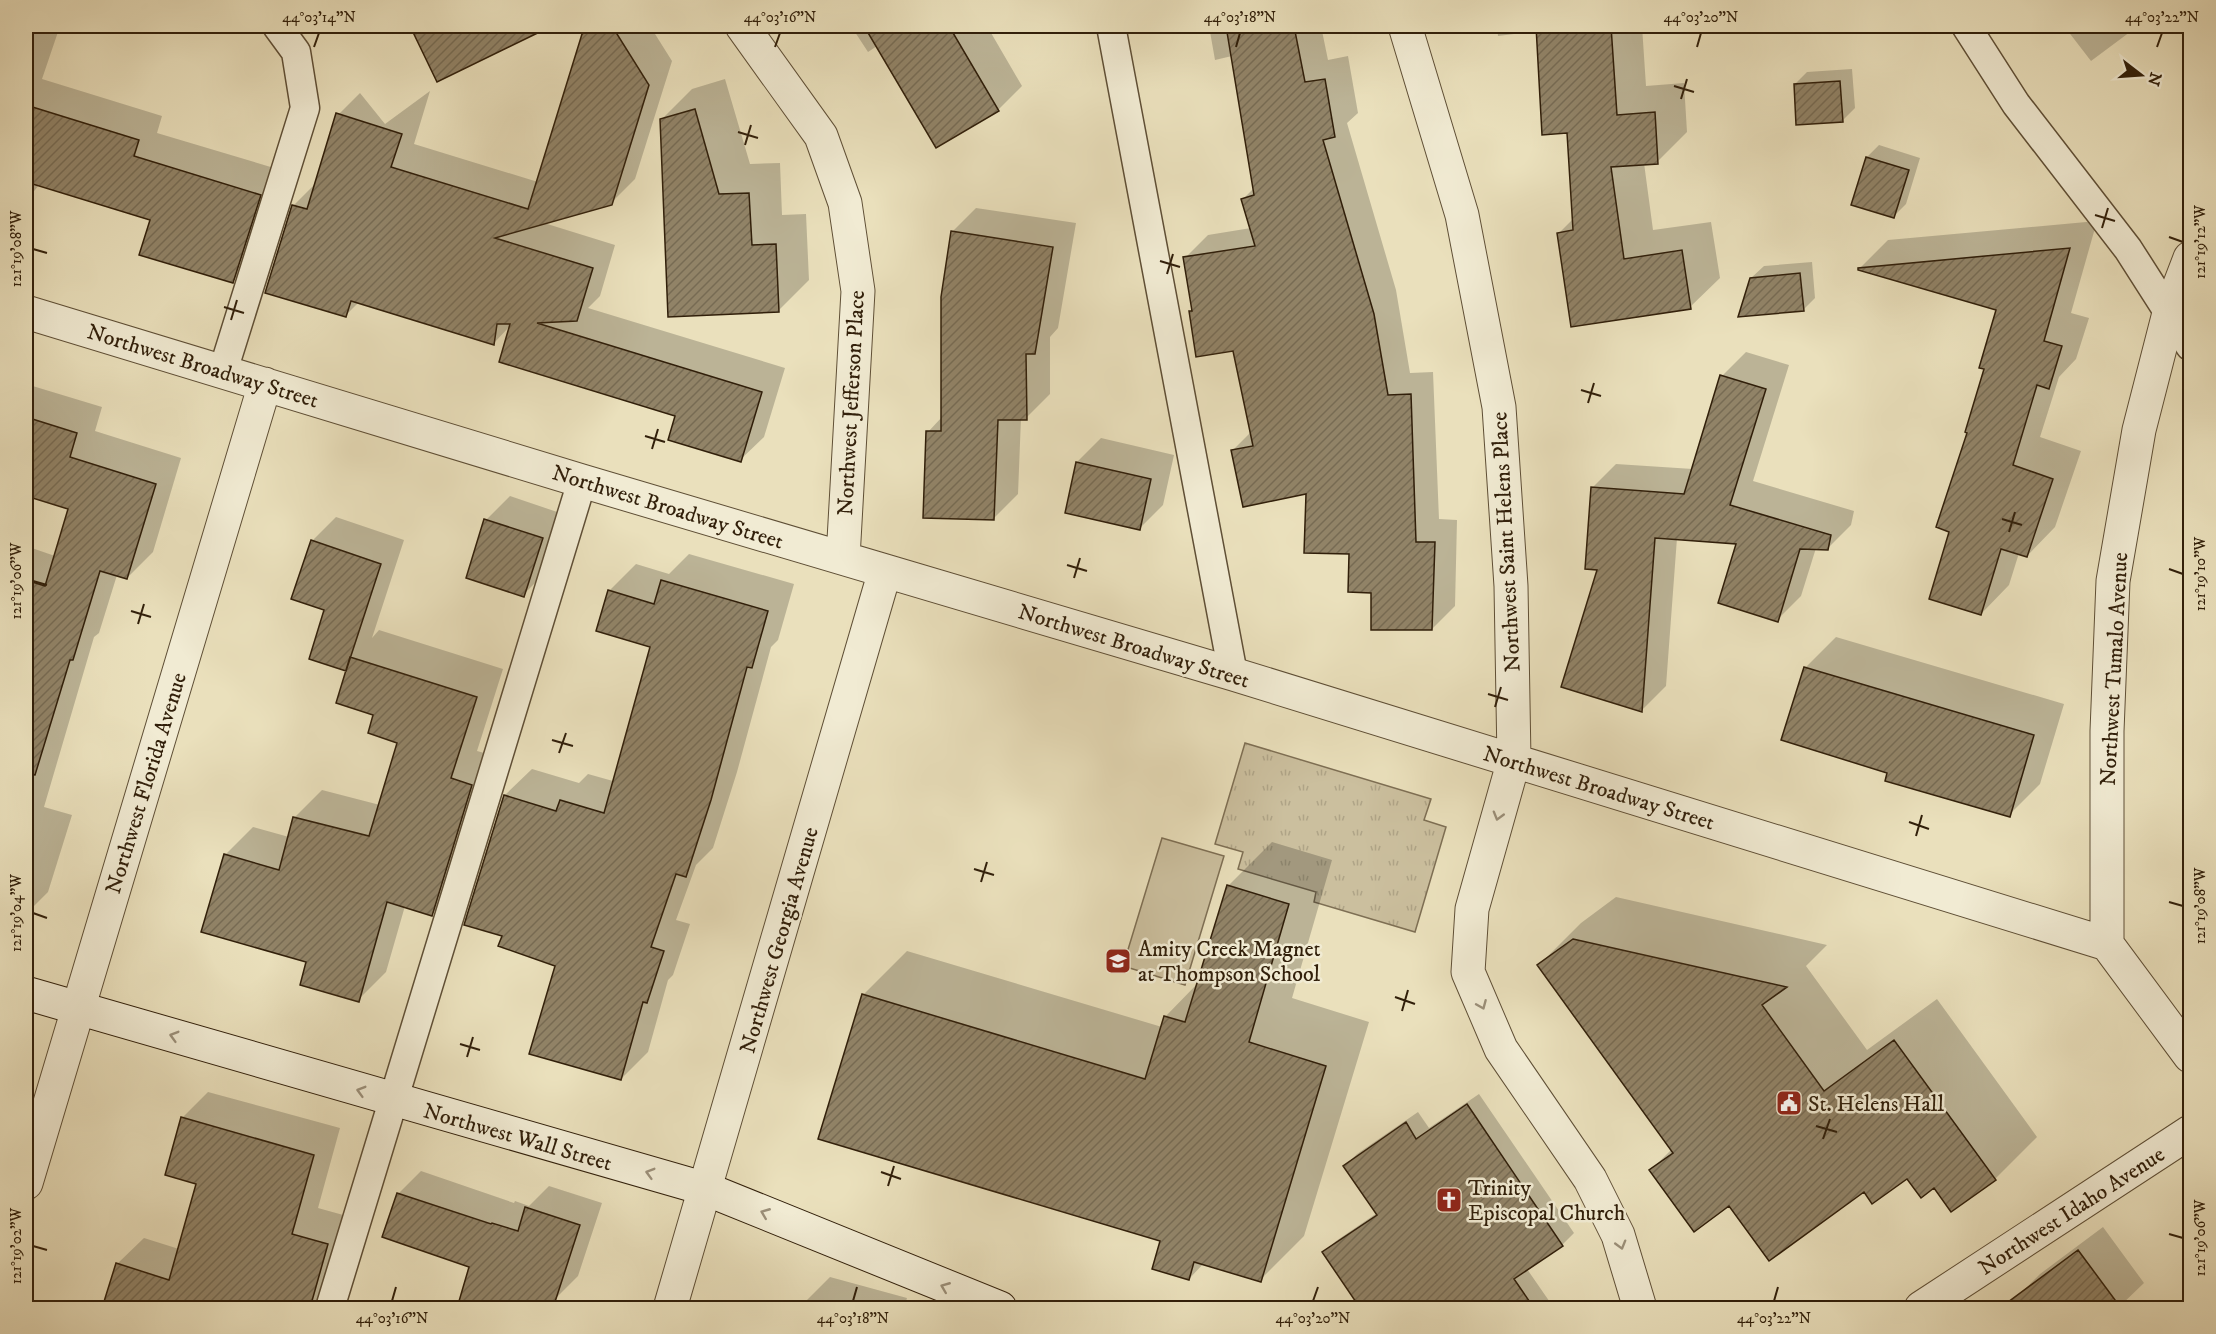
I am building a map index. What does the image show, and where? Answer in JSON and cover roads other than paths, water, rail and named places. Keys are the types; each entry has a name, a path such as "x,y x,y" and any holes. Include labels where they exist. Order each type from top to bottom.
{"street":[{"name":"Northwest Jefferson Place","path":"742,26 821,136 845,203 858,291 843,558"},
{"name":"Northwest Saint Helens Place","path":"1405,26 1462,215 1499,407 1511,586 1514,760 1472,909 1468,972 1501,1049 1590,1179 1618,1234 1640,1308"},
{"name":"Northwest Tumalo Avenue","path":"2107,944 2107,731 2114,581 2139,430 2169,313 2190,258"},
{"name":"Northwest Broadway Street","path":"26,312 582,481 1233,674 2107,944"},
{"name":"Northwest Florida Avenue","path":"26,1183 265,384"},
{"name":"Northwest Georgia Avenue","path":"670,1308 885,571"},
{"path":"2107,944 2190,1056"},
{"name":"Northwest Wall Street","path":"26,993 706,1190 1000,1308"},
{"name":"Northwest Idaho Avenue","path":"1921,1308 2190,1132"}],"lane":[{"path":"223,371 305,108 296,52 277,26"},
{"path":"1111,26 1233,674"},
{"path":"1966,26 2016,104 2128,249 2190,346"},
{"path":"330,1308 582,481"}],"place":[{"name":"Amity Creek Magnet at Thompson School","path":"1118,961"},
{"name":"St. Helens Hall","path":"1789,1103"},
{"name":"Trinity Episcopal Church","path":"1449,1200"}]}
